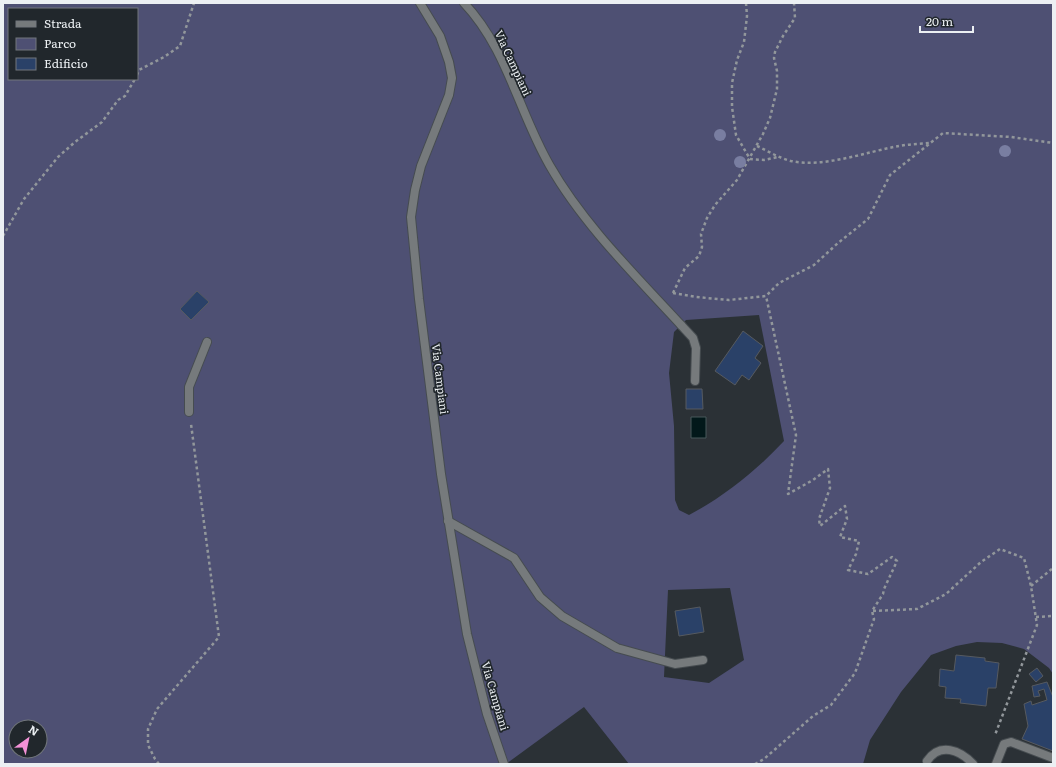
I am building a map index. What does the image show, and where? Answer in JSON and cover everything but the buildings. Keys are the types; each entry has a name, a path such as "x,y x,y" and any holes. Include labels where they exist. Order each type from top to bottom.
{"street":[{"name":"Via Campiani","path":"420,3 440,36 450,62 452,78 449,95 421,166 415,190 411,217 425,350 441,474 467,634 487,714 504,764"},
{"name":"Via Campiani","path":"464,3 488,34 504,65 539,146 566,192 616,254 693,338 696,348 695,381"},
{"path":"189,412 189,387 208,342"},
{"path":"448,521 514,558 540,597 562,616 617,648 675,664 703,660"},
{"path":"996,764 1004,744 1011,742 1053,758"},
{"path":"927,761 931,754 944,749 955,751 966,757 973,764"}],"path":[{"path":"138,72 139,70 164,57 180,46 194,3"},
{"path":"746,3 747,16 744,42 737,60 732,83 732,107 736,135 750,159"},
{"path":"794,3 794,18 775,52 774,58 777,72 777,89 770,118 757,146 737,180 715,205 707,218 701,234 702,247 699,256 685,268 673,292 696,297 729,300 766,296 779,283 814,265 838,242 868,219 890,175 943,133 1011,137 1053,143"},
{"path":"3,236 24,199 58,157 102,122 118,100 126,96 134,80"},
{"path":"757,146 778,157 806,162 830,160 900,146 930,142"},
{"path":"750,159 764,160 778,157"},
{"path":"756,764 764,759 813,716 831,705 855,673 874,620 872,611 883,594 896,561 892,557 868,574 848,570 856,554 859,541 840,537 847,519 845,506 820,526 818,519 830,488 828,469 813,480 788,494 796,434 766,296"},
{"path":"159,764 148,746 148,729 157,709 219,637 189,412"},
{"path":"872,611 917,609 946,594 981,562 1000,549 1024,558 1031,586 1037,625 994,736"},
{"path":"1031,586 1053,568"},
{"path":"1036,617 1053,616"}],"green space":[{"path":"3,3 1053,3 1053,674 1049,668 1024,649 1002,643 977,642 956,646 931,655 901,692 870,740 863,764 629,764 584,707 506,764 3,764","holes":["759,315 784,441 752,472 715,500 689,515 679,510 675,500 674,426 669,373 674,332 686,320","730,588 744,660 709,683 664,677 668,590"]}],"shaded area":[{"path":"691,417 706,417 706,438 691,438"}]}
